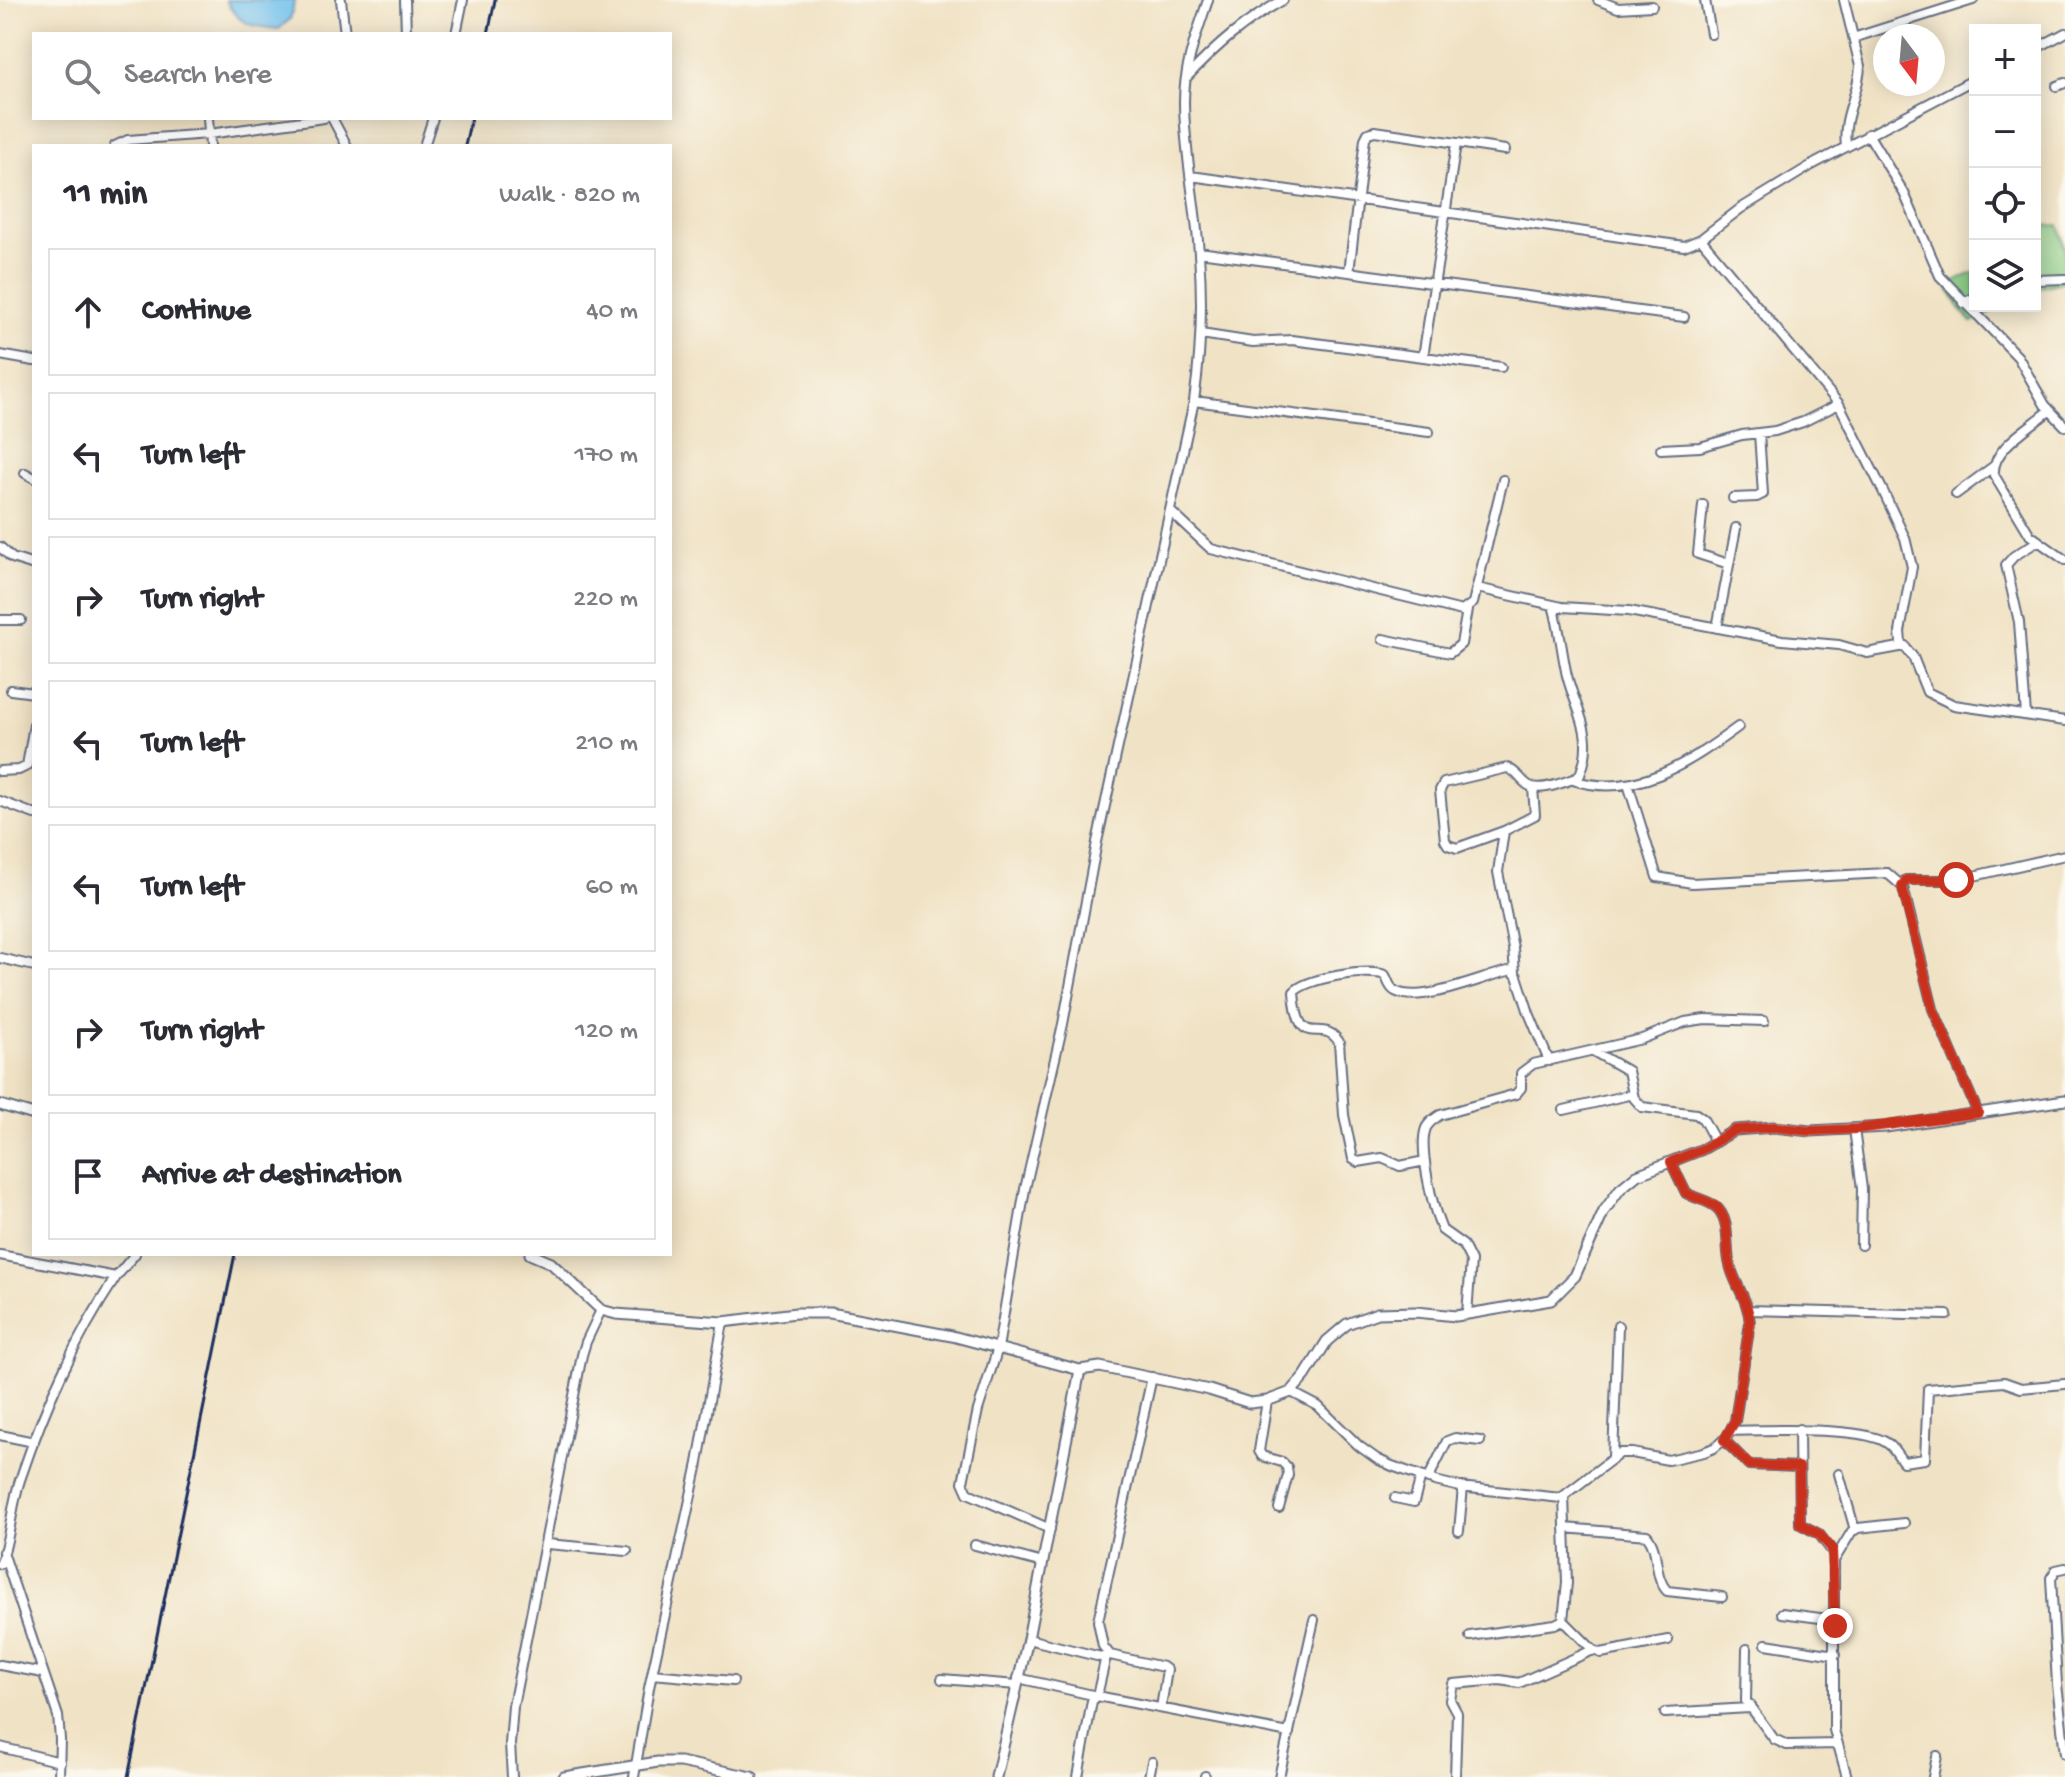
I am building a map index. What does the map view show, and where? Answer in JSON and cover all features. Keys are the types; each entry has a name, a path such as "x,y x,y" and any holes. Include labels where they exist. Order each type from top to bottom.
{"street":[{"path":"341,0 345,32"},
{"path":"405,0 406,32"},
{"path":"456,32 463,0"},
{"path":"1050,1529 963,1488 978,1410 998,1348 1025,1189 1063,1024 1097,842 1194,401 1201,334 1199,252 1184,100 1189,59 1208,0"},
{"path":"1187,78 1219,43 1256,15 1283,0"},
{"path":"1598,0 1618,8 1652,6"},
{"path":"1705,0 1711,34"},
{"path":"1844,0 1859,76 1847,113 1846,146"},
{"path":"1853,38 1973,0"},
{"path":"2041,46 2065,33"},
{"path":"1191,176 1684,246 1701,239 1740,209 1846,146 1969,82"},
{"path":"208,120 210,144"},
{"path":"119,144 128,140 209,134 310,120"},
{"path":"333,120 346,144"},
{"path":"425,144 432,120"},
{"path":"1349,272 1368,133 1375,131 1505,150"},
{"path":"1868,134 1904,193 1936,269 1964,303 2018,357 2049,411 2065,426"},
{"path":"1423,357 1456,144"},
{"path":"1701,239 1839,404 1883,491 1909,553 1911,579 1900,632 1901,642 1916,663 1927,692 1954,705 2065,721"},
{"path":"1199,252 1684,317"},
{"path":"2041,280 2065,279"},
{"path":"1964,303 1969,300"},
{"path":"1201,334 1253,342 1292,340 1501,367"},
{"path":"0,355 32,361"},
{"path":"1194,401 1429,432"},
{"path":"1661,449 1700,447 1794,425 1839,404"},
{"path":"2049,411 1998,455 1994,475 2023,525 2038,541 2065,560"},
{"path":"1733,498 1763,494 1759,433"},
{"path":"1956,494 1994,466"},
{"path":"25,473 32,477"},
{"path":"1383,639 1450,653 1461,644 1467,610 1473,603 1503,480"},
{"path":"1703,505 1698,554 1729,564"},
{"path":"1170,511 1211,549 1467,610"},
{"path":"1717,628 1736,528"},
{"path":"2026,715 2019,622 2006,565 2038,541"},
{"path":"0,547 12,558 32,564"},
{"path":"1477,588 1553,605 1629,611 1782,640 1846,646 1867,653 1905,646"},
{"path":"1533,788 1580,775 1586,733 1566,674 1561,631 1553,605"},
{"path":"0,620 21,620"},
{"path":"11,690 32,693"},
{"path":"1572,779 1596,785 1628,784 1684,765 1738,727"},
{"path":"0,771 19,770 27,766 32,737"},
{"path":"1510,768 1533,788 1535,815 1504,831 1457,848 1448,845 1443,825 1444,783 1510,768"},
{"path":"1628,784 1657,877 1692,883 1887,873 1902,886 1933,1009 1978,1113"},
{"path":"0,801 32,813"},
{"path":"1504,831 1498,872 1515,972 1549,1061"},
{"path":"1902,886 1906,880 1956,880 2065,855"},
{"path":"0,958 32,966"},
{"path":"1425,1161 1400,1166 1382,1158 1358,1162 1353,1159 1344,1115 1339,1042 1328,1033 1306,1029 1301,1025 1297,1020 1295,990 1303,984 1377,972 1385,975 1396,992 1428,994 1509,971 1515,972"},
{"path":"1467,1314 1471,1261 1463,1245 1442,1230 1425,1161 1423,1140 1427,1125 1440,1115 1516,1094 1521,1088 1524,1069 1549,1061 1642,1039 1695,1020 1764,1021"},
{"path":"1593,1051 1628,1071 1637,1102 1647,1109 1696,1114 1703,1119 1715,1141"},
{"path":"1564,1110 1633,1094"},
{"path":"535,1256 551,1263 601,1310 616,1314 723,1322 796,1313 830,1313 952,1336 1080,1370 1100,1367 1152,1377 1250,1403 1267,1401 1291,1392 1327,1341 1347,1324 1377,1313 1467,1314 1551,1300 1575,1276 1604,1211 1620,1189 1637,1175 1735,1130 1854,1129 2065,1100"},
{"path":"0,1105 32,1114"},
{"path":"1854,1129 1862,1189 1861,1245"},
{"path":"1291,1392 1326,1412 1359,1446 1377,1459 1424,1478 1463,1487 1551,1498 1564,1496 1620,1453 1668,1460 1704,1452 1724,1440 1735,1421 1750,1323 1748,1310 1729,1263 1725,1222 1720,1211 1686,1193 1671,1162"},
{"path":"0,1255 116,1277"},
{"path":"0,1564 19,1484 50,1400 85,1325 133,1256"},
{"path":"512,1777 510,1744 513,1706 582,1355 601,1310"},
{"path":"1748,1310 1947,1315"},
{"path":"634,1777 652,1674 698,1463 723,1322"},
{"path":"1613,1457 1618,1326"},
{"path":"996,1777 1028,1639 1080,1370"},
{"path":"1078,1777 1092,1701 1097,1696 1106,1655 1099,1630 1099,1610 1152,1377"},
{"path":"1731,1431 1799,1429 1878,1438 1890,1444 1903,1462 1925,1459 1928,1389 2004,1382 2021,1388 2065,1384"},
{"path":"1267,1401 1259,1451 1262,1456 1282,1462 1287,1467 1288,1475 1279,1508"},
{"path":"1799,1429 1800,1524 1819,1534 1832,1549 1835,1560 1834,1730 1847,1777"},
{"path":"0,1435 34,1442"},
{"path":"1395,1498 1414,1502 1424,1478 1447,1441 1455,1438 1480,1441"},
{"path":"1724,1440 1749,1465 1799,1467"},
{"path":"1839,1474 1855,1530"},
{"path":"1459,1531 1463,1487"},
{"path":"1563,1620 1567,1583 1564,1496"},
{"path":"1835,1560 1855,1530 1866,1526 1904,1523"},
{"path":"1565,1528 1647,1535 1652,1541 1662,1585 1667,1591 1722,1597"},
{"path":"547,1544 627,1551"},
{"path":"975,1545 1043,1563"},
{"path":"2,1551 58,1716 59,1777"},
{"path":"2065,1568 2056,1570 2051,1578 2057,1684 2065,1754"},
{"path":"1782,1613 1835,1620"},
{"path":"1279,1777 1314,1620"},
{"path":"1470,1636 1555,1624 1563,1620"},
{"path":"1563,1620 1593,1650"},
{"path":"1028,1639 1166,1668 1168,1673 1161,1708"},
{"path":"1455,1777 1457,1713 1450,1700 1453,1684 1500,1680 1519,1683 1593,1650 1611,1653 1668,1640"},
{"path":"1766,1644 1835,1655"},
{"path":"1747,1649 1745,1694 1749,1708 1779,1742 1787,1745 1838,1744"},
{"path":"0,1665 43,1673"},
{"path":"652,1674 733,1681"},
{"path":"942,1679 1017,1681 1289,1733"},
{"path":"1665,1713 1749,1708"},
{"path":"0,1747 60,1762"},
{"path":"1933,1777 1937,1756"},
{"path":"564,1777 680,1762 752,1777"},
{"path":"1149,1777 1152,1762"}],"green space":[{"path":"2059,225 2065,251 2065,281 2041,287 2041,240 2041,226"},
{"path":"1969,275 1969,312 1991,312 1972,322 1960,309 1947,285"}],"water":[{"path":"226,0 295,0 290,19 279,29 241,20"}],"railway":[{"path":"488,32 495,0"},
{"path":"465,144 471,120"},
{"path":"128,1777 235,1256"}],"route":[{"path":"1835,1626 1834,1554 1819,1534 1801,1527 1799,1467 1749,1465 1724,1440 1735,1421 1749,1313 1742,1289 1729,1263 1725,1222 1720,1211 1686,1193 1671,1162 1703,1149 1735,1130 1774,1127 1810,1131 1886,1127 1978,1113 1933,1009 1902,886 1906,880 1956,880"}]}
